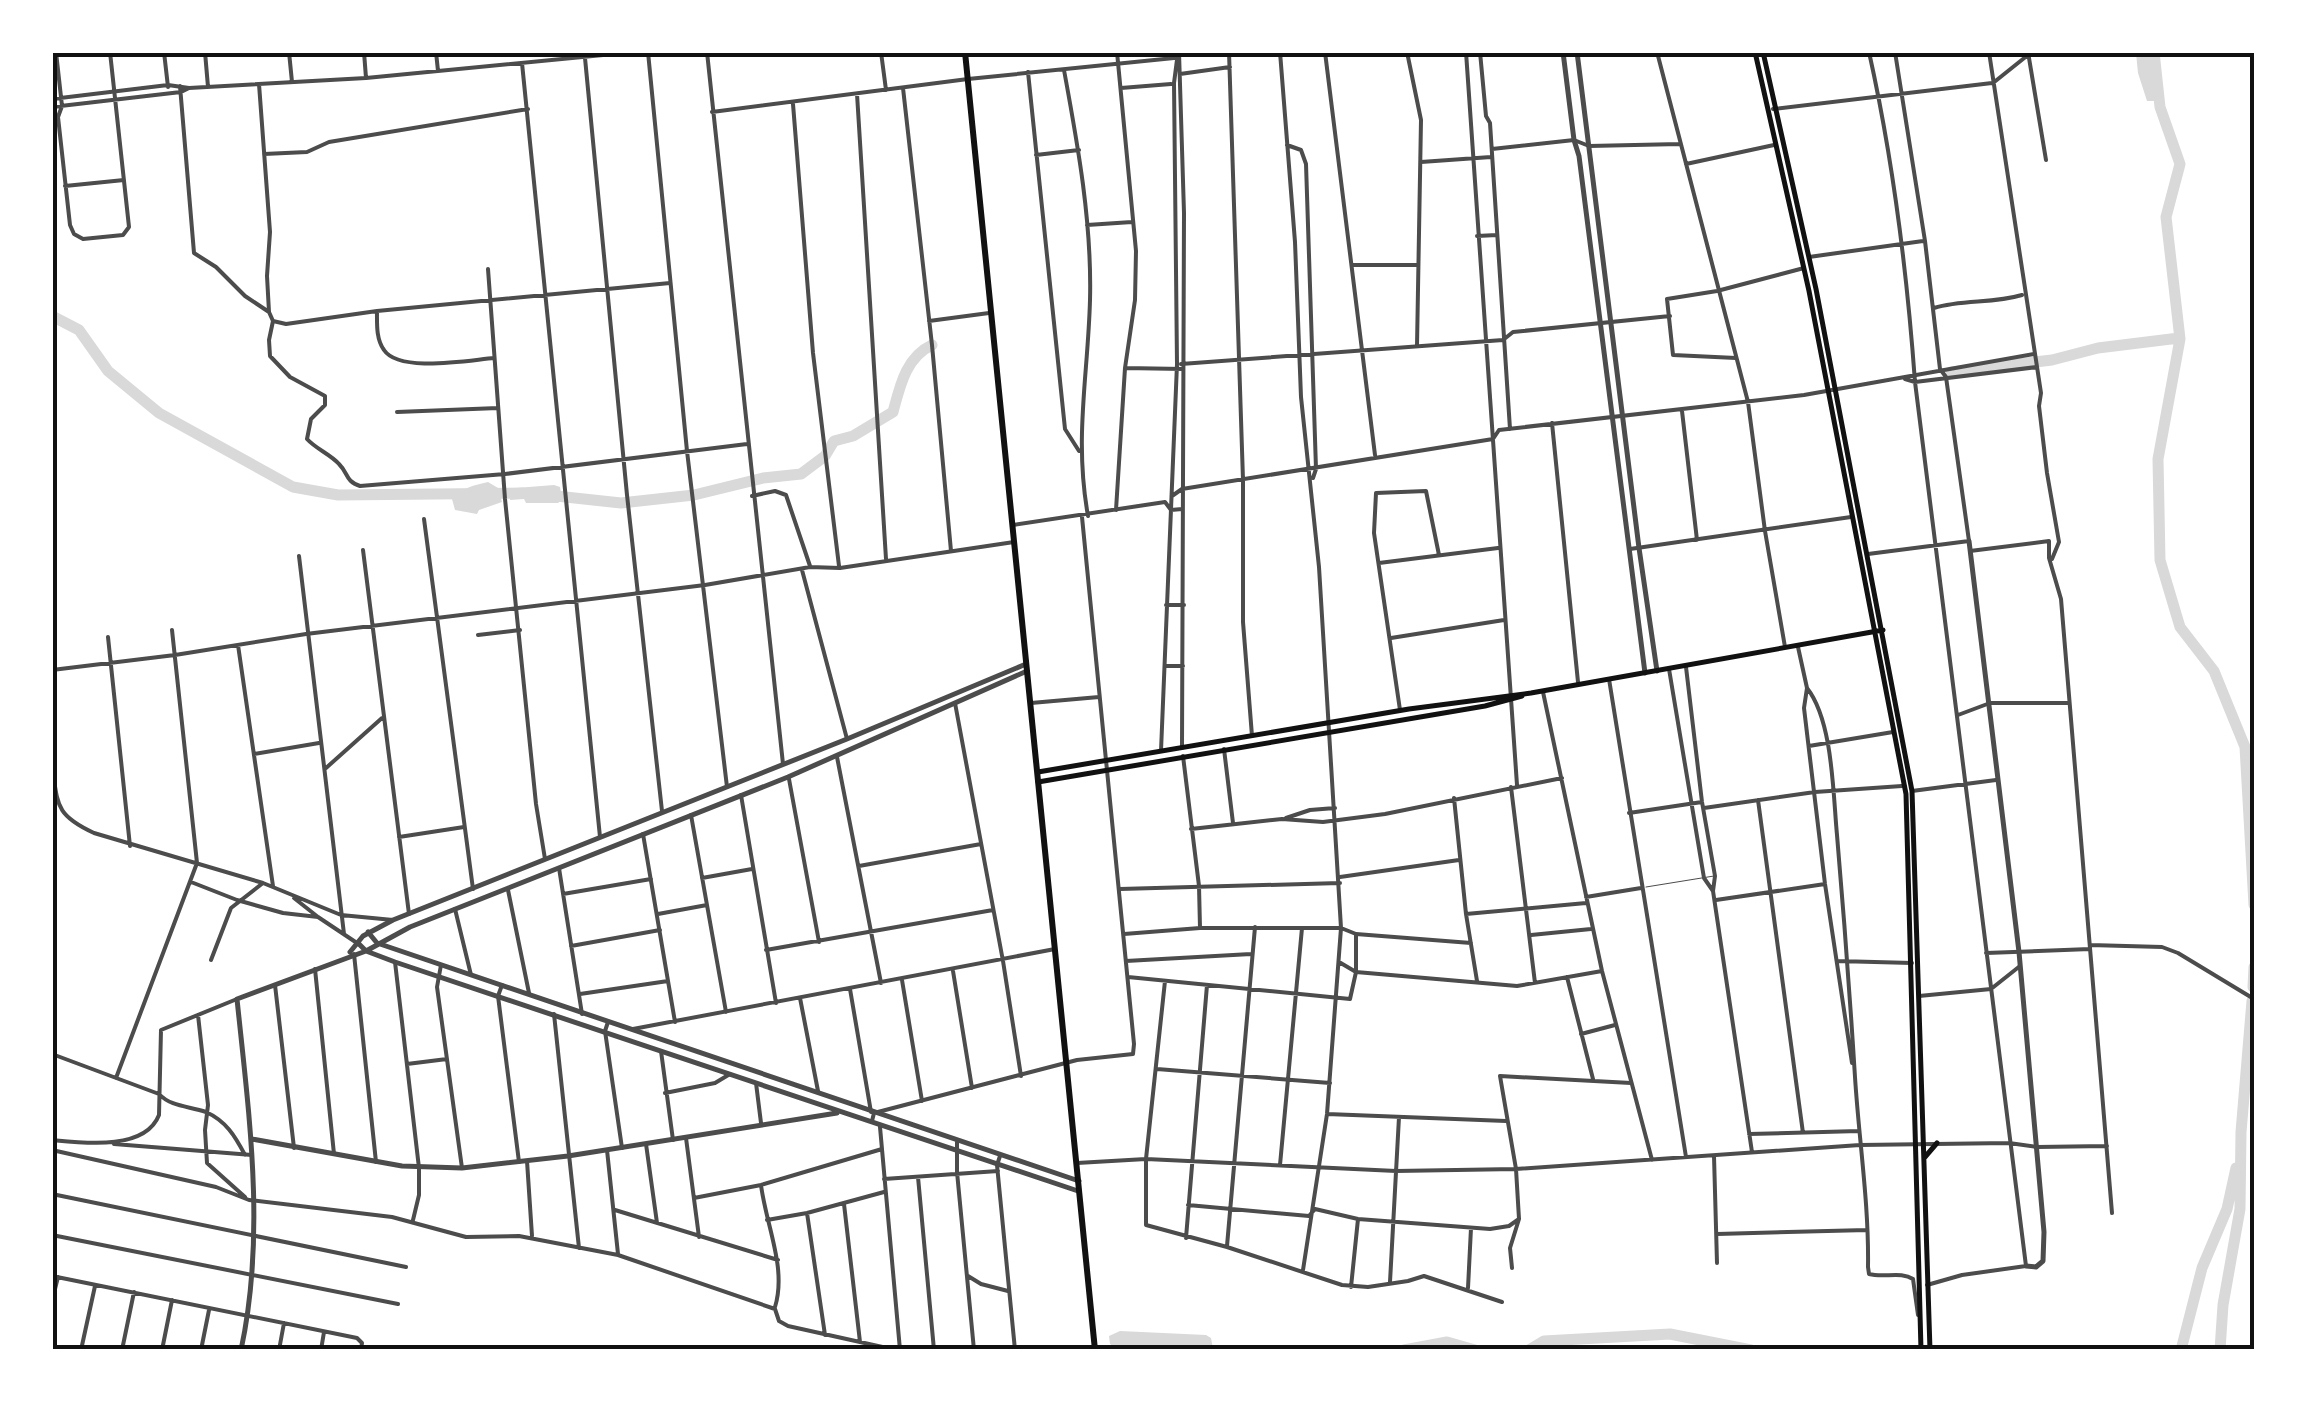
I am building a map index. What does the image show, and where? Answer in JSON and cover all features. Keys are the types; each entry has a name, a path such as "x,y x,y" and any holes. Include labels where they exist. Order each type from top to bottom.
{"main road":[{"path":"965,52 1095,1350"},
{"path":"1755,52 1812,290"},
{"path":"1763,52 1809,257 1812,290 1868,554 1912,790 1919,996 1920,1350"},
{"path":"1832,389 1851,517 1904,785 1909,831 1930,1350"},
{"path":"1107,764 1183,756 1329,731 1883,630"},
{"path":"1038,777 1161,751 1400,710 1512,697"},
{"path":"1925,1157 1937,1143"},
{"path":"1920,1322 1928,1326"}],"street":[{"path":"56,52 66,186 74,234 83,239 123,235 129,227 110,52"},
{"path":"164,52 169,94"},
{"path":"205,52 208,87"},
{"path":"289,52 292,82"},
{"path":"364,52 366,78"},
{"path":"436,52 438,70"},
{"path":"506,52 507,64"},
{"path":"58,117 52,108 169,94 188,88 366,78 634,52"},
{"path":"648,52 687,451 727,787"},
{"path":"708,52 783,765"},
{"path":"881,52 886,90"},
{"path":"1116,510 1125,368 1136,300 1134,222 1117,52"},
{"path":"1229,52 1244,622 1252,736"},
{"path":"1280,52 1341,928 1327,1114 1302,1270"},
{"path":"1325,52 1375,457"},
{"path":"1407,52 1421,120 1417,348"},
{"path":"1563,52 1646,673"},
{"path":"1577,52 1658,671"},
{"path":"1657,52 1748,403 1764,531 1786,647"},
{"path":"1869,52 1901,243 1914,375 2026,1266"},
{"path":"1895,52 1925,241 1940,369 1946,377 1990,702 1996,780 2019,952 2044,1257 2039,1266 1962,1275 1927,1285"},
{"path":"1989,52 2059,542 2052,559"},
{"path":"1768,110 1993,83 2028,54 2098,52"},
{"path":"1510,429 1490,124 1480,53 1466,53 1512,697 1514,786 1535,984"},
{"path":"2028,54 2046,160"},
{"path":"712,112 1178,55"},
{"path":"1161,751 1184,213 1178,55"},
{"path":"1178,55 1174,83 1184,605 1182,748"},
{"path":"586,58 628,508 662,811"},
{"path":"522,64 600,837"},
{"path":"1174,75 1230,67"},
{"path":"355,949 841,1112 872,1115 1078,1060 1133,1054 1080,451 1090,305 1087,225 1079,150 1064,70"},
{"path":"1028,72 1064,429 1080,451"},
{"path":"1120,88 1181,83"},
{"path":"258,84 270,232 270,356 290,377 323,393 324,408 311,419 308,441 342,465 347,480 360,486 504,474 747,444"},
{"path":"52,98 168,86 180,89"},
{"path":"902,88 951,552"},
{"path":"180,89 194,253 269,312"},
{"path":"857,94 886,561"},
{"path":"793,104 824,448 840,568"},
{"path":"264,154 307,152 329,142 528,109"},
{"path":"1469,116 1486,116"},
{"path":"1492,148 1574,140 1589,146 1680,144"},
{"path":"1686,164 1776,144"},
{"path":"1286,145 1296,146 1305,155 1314,354 1316,469 1312,480"},
{"path":"1036,155 1079,150"},
{"path":"1421,162 1492,157"},
{"path":"66,186 124,180"},
{"path":"1175,213 1184,213"},
{"path":"1087,225 1134,222"},
{"path":"1477,236 1498,235"},
{"path":"1295,242 1310,241"},
{"path":"1809,257 1925,241"},
{"path":"1352,265 1420,265"},
{"path":"1736,358 1674,355 1667,299 1718,292 1804,268"},
{"path":"488,269 505,499 545,859"},
{"path":"273,320 286,324 377,311 671,283"},
{"path":"1934,308 1956,302 1997,302 2024,295"},
{"path":"377,311 381,344 396,360 415,364 494,358"},
{"path":"929,320 992,313"},
{"path":"1125,368 1486,342 1504,340 1513,332 1670,316"},
{"path":"1172,496 1182,489 1493,439 1499,430 1748,403 2034,354"},
{"path":"1905,379 1915,382 2037,367"},
{"path":"1302,398 1314,397"},
{"path":"398,412 498,408"},
{"path":"1682,410 1697,540"},
{"path":"1552,424 1578,684"},
{"path":"1064,429 1081,426"},
{"path":"752,496 776,491 786,495 810,567"},
{"path":"1400,710 1378,563 1375,495 1426,491 1439,556"},
{"path":"1014,525 1164,502 1172,510"},
{"path":"1172,510 1182,508"},
{"path":"1630,549 1851,517"},
{"path":"424,519 473,889"},
{"path":"1970,551 2050,540 2049,558 2062,599 2112,1213"},
{"path":"1868,554 1969,541"},
{"path":"52,670 1016,542"},
{"path":"1378,563 1500,548"},
{"path":"363,550 410,914"},
{"path":"298,556 344,934"},
{"path":"801,568 848,739"},
{"path":"1166,606 1184,605"},
{"path":"1391,638 1506,620"},
{"path":"116,1078 196,862 172,630"},
{"path":"478,635 520,630"},
{"path":"108,637 130,846"},
{"path":"238,645 272,886"},
{"path":"1798,645 1807,688 1804,708 1825,884 1854,1067"},
{"path":"1165,666 1183,666"},
{"path":"1686,666 1716,876 1713,891"},
{"path":"366,951 455,908 836,756 1027,668"},
{"path":"104,1143 125,1140 155,1125 159,1115 160,1034 166,1026 344,958 368,932 393,920 1027,668"},
{"path":"1669,669 1704,878 1715,900 1752,1152"},
{"path":"1609,679 1686,1157"},
{"path":"1807,688 1818,703 1832,792 1849,960 1869,1274 1904,1274 1913,1279 1920,1322"},
{"path":"1542,691 1602,971 1652,1160"},
{"path":"1031,703 1099,696"},
{"path":"1958,715 1990,702 2069,703"},
{"path":"955,703 1022,1076"},
{"path":"326,768 384,716"},
{"path":"1809,746 1893,732"},
{"path":"254,754 320,743"},
{"path":"1224,749 1233,823"},
{"path":"836,756 881,984"},
{"path":"1183,756 1199,886 1200,928"},
{"path":"52,766 58,808 78,826 130,846 263,882 341,914 393,920"},
{"path":"757,775 762,786"},
{"path":"788,776 819,942"},
{"path":"1191,829 1385,814 1562,778"},
{"path":"1912,790 1996,780"},
{"path":"1629,813 1904,785"},
{"path":"741,795 776,1003"},
{"path":"1454,798 1477,982"},
{"path":"1758,800 1803,1133"},
{"path":"1282,819 1310,810 1335,808"},
{"path":"691,815 726,1012"},
{"path":"399,837 464,827"},
{"path":"1696,832 1707,831"},
{"path":"643,834 675,1022"},
{"path":"860,866 981,844"},
{"path":"567,851 570,864"},
{"path":"1120,889 1340,880 1460,860"},
{"path":"559,868 582,1014"},
{"path":"702,878 754,868"},
{"path":"563,894 651,878"},
{"path":"191,882 282,913 318,917"},
{"path":"211,960 237,900 249,896 263,882"},
{"path":"1715,900 1825,884"},
{"path":"1466,914 1528,909 1643,887"},
{"path":"508,890 529,994"},
{"path":"289,894 344,934 355,949 376,1162"},
{"path":"657,914 707,905"},
{"path":"455,908 472,974"},
{"path":"766,950 993,910"},
{"path":"1227,1247 1255,927"},
{"path":"1124,934 1200,928 1341,928 1356,934 1471,943"},
{"path":"1280,1166 1302,928"},
{"path":"1531,936 1592,928"},
{"path":"571,946 660,930"},
{"path":"368,932 377,944 818,1093 872,1115 1080,1182"},
{"path":"1128,977 1352,998 1356,934"},
{"path":"1986,953 2162,947 2254,999"},
{"path":"628,1030 1056,949"},
{"path":"1126,961 1252,954"},
{"path":"1837,961 1912,963"},
{"path":"395,962 419,1168 412,1221"},
{"path":"1339,962 1356,972 1517,986 1602,971"},
{"path":"441,965 438,976 462,1168"},
{"path":"1919,996 1991,989 2020,966"},
{"path":"315,969 334,1155"},
{"path":"953,971 972,1088"},
{"path":"1567,977 1594,1080"},
{"path":"580,994 668,980"},
{"path":"902,980 922,1101"},
{"path":"1164,981 1146,1159 1144,1219 1148,1227 1227,1247 1351,1287 1424,1276 1502,1302"},
{"path":"1186,1238 1207,984"},
{"path":"275,985 294,1148"},
{"path":"502,985 498,996 532,1238"},
{"path":"761,1185 778,1260 780,1280 775,1310 783,1324 898,1350 880,1127 872,1115 850,989"},
{"path":"800,998 818,1093"},
{"path":"237,999 252,1139 248,1316 241,1350"},
{"path":"554,1014 580,1248"},
{"path":"198,1015 207,1113 206,1163 252,1201"},
{"path":"608,1022 605,1031 622,1148"},
{"path":"1582,1034 1615,1025"},
{"path":"661,1051 673,1140"},
{"path":"52,1054 159,1094 170,1103 207,1113 228,1126 249,1155"},
{"path":"706,1065 707,1056"},
{"path":"407,1064 448,1059"},
{"path":"1156,1068 1330,1083"},
{"path":"665,1094 716,1083 730,1074"},
{"path":"1512,1268 1510,1248 1519,1218 1516,1170 1500,1076 1631,1083"},
{"path":"756,1083 762,1128"},
{"path":"252,1139 419,1168 462,1168 762,1128 841,1112"},
{"path":"1327,1114 1506,1121"},
{"path":"1390,1283 1399,1117"},
{"path":"880,1127 1079,1192"},
{"path":"1749,1134 1859,1132"},
{"path":"686,1138 699,1237"},
{"path":"52,1140 249,1155"},
{"path":"957,1142 974,1350"},
{"path":"646,1144 657,1223"},
{"path":"1078,1163 1146,1159 1396,1171 1516,1170 1860,1145 2107,1146"},
{"path":"52,1150 216,1187 252,1201 412,1221 466,1237 532,1238 618,1254 775,1310"},
{"path":"606,1150 618,1254"},
{"path":"694,1198 761,1185 882,1150"},
{"path":"1000,1156 997,1168 1015,1350"},
{"path":"1714,1156 1717,1263"},
{"path":"884,1179 997,1168"},
{"path":"918,1177 934,1349"},
{"path":"766,1220 807,1214 884,1192"},
{"path":"52,1194 406,1267"},
{"path":"844,1204 860,1342"},
{"path":"1188,1205 1309,1216"},
{"path":"1309,1216 1315,1209 1358,1219 1500,1229 1519,1218"},
{"path":"614,1210 778,1260"},
{"path":"807,1214 825,1335"},
{"path":"1351,1287 1358,1219"},
{"path":"1468,1290 1471,1228"},
{"path":"1717,1234 1869,1230"},
{"path":"52,1235 398,1304"},
{"path":"52,1301 55,1276 358,1338 362,1346"},
{"path":"968,1276 1008,1291"},
{"path":"81,1350 95,1284"},
{"path":"122,1350 134,1292"},
{"path":"162,1350 172,1300"},
{"path":"200,1350 209,1308"},
{"path":"280,1350 284,1324"},
{"path":"321,1350 324,1332"}],"lane":[{"path":"1643,887 1716,876"}],"shaded area":[{"path":"2136,53 2148,53 2152,62 2160,65 2153,70 2161,82 2154,92 2154,101 2147,101"},
{"path":"488,482 498,488 502,502 477,514 455,510 452,499 456,495"},
{"path":"560,487 562,500 558,503 510,500 511,491 516,488"},
{"path":"1120,1331 1206,1335 1211,1338 1213,1349 1116,1349 1109,1336"}],"waterway":[{"path":"2154,52 2160,107 2180,164 2166,217 2180,339 2158,459 2160,560 2180,627 2214,671 2245,747 2254,905"},
{"path":"52,316 79,330 108,371 159,413 293,487 338,495 523,493"},
{"path":"1951,372 2052,360 2098,348 2179,338"},
{"path":"547,495 621,503 694,495 763,478 801,474 825,456 834,441 853,436 893,412 910,365 932,345"},
{"path":"2253,987 2254,967"},
{"path":"2220,1350 2223,1305 2240,1209 2241,1132 2252,1001"},
{"path":"2181,1350 2202,1268 2227,1209 2236,1168"},
{"path":"1529,1350 1544,1341 1670,1334 1751,1350"},
{"path":"1404,1350 1447,1342 1475,1350"}]}
